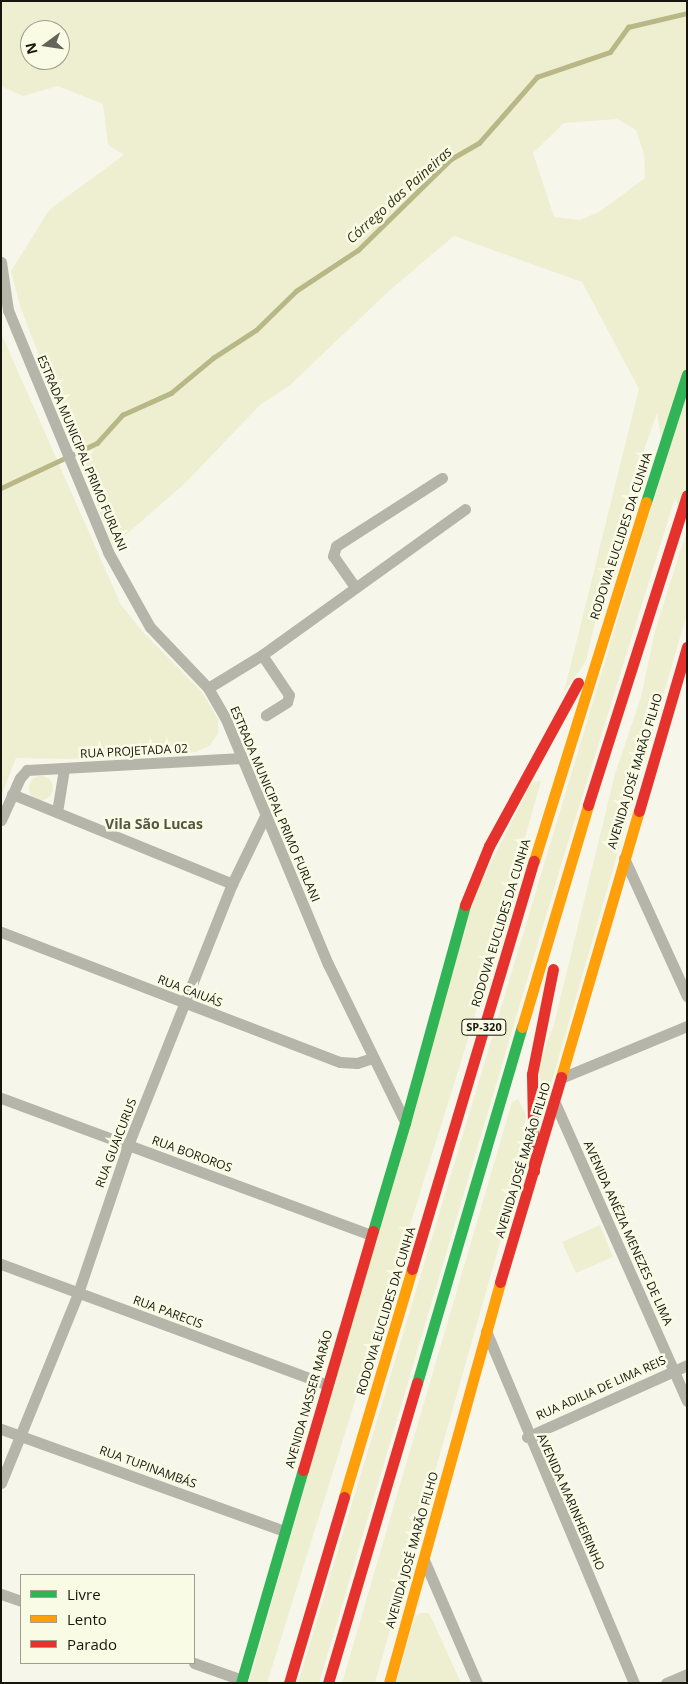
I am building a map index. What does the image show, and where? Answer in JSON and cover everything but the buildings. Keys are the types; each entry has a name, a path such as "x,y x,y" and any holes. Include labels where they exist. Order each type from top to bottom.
{"main road":[{"name":"RODOVIA EUCLIDES DA CUNHA","path":"289,1683 608,622 687,374"},
{"name":"SP-320","path":"328,1683 575,849 687,496"},
{"name":"AVENIDA NASSER MARÃO","path":"242,1681 326,1384 405,1123 465,905 489,846 608,622"},
{"name":"AVENIDA JOSÉ MARÃO FILHO","path":"389,1683 486,1331 555,1103 624,858 687,647"},
{"path":"534,1171 532,1074 575,849"}],"street":[{"name":"ESTRADA MUNICIPAL PRIMO FURLANI","path":"1,262 8,310 131,600 150,627 208,688 242,758 265,816 372,1058 405,1123"},
{"path":"355,587 334,556 336,546 442,478"},
{"path":"208,688 262,655 465,509"},
{"path":"262,655 289,695 287,702 266,715"},
{"name":"RUA PROJETADA 02","path":"12,794 27,770 242,758"},
{"path":"57,812 64,769"},
{"path":"1,820 12,794 232,884"},
{"name":"RUA GUAICURUS","path":"1,1484 22,1437 78,1293 128,1145 186,1005 232,884 265,816"},
{"path":"624,858 687,996"},
{"name":"RUA CAIUÁS","path":"1,932 186,1005 340,1062 357,1063 372,1058"},
{"path":"562,1078 687,1026"},
{"name":"RUA BOROROS","path":"1,1098 372,1235"},
{"name":"AVENIDA ANÉZIA MENEZES DE LIMA","path":"555,1103 687,1401"},
{"name":"RUA PARECIS","path":"1,1264 326,1384"},
{"name":"AVENIDA MARINHEIRINHO","path":"486,1331 527,1437 634,1683"},
{"name":"RUA ADILIA DE LIMA REIS","path":"527,1437 687,1365"},
{"name":"RUA TUPINAMBÁS","path":"1,1429 285,1531"},
{"path":"424,1560 477,1683"},
{"path":"1,1594 20,1601"},
{"path":"195,1663 242,1681"},
{"path":"666,1683 687,1674"}],"green space":[{"path":"1,1 687,1 687,528 675,498 565,852 319,1683 298,1683 665,462 657,413 617,528 586,661 564,692 639,389 582,282 454,236 391,289 289,386 261,404 184,484 113,546 20,306 11,271 50,209 124,155 108,145 103,104 58,86 23,96 1,86","holes":["617,119 636,130 644,154 645,178 599,212 580,220 554,217 533,153 564,123"]},
{"path":"1,333 121,605 142,631 202,692 218,719 218,734 209,746 196,752 68,759 16,758 1,797"},
{"path":"687,530 687,613 549,1091 544,1091 537,1070 554,1024 615,774 641,697 655,631"},
{"path":"41,776 50,779 53,788 50,797 41,800 32,797 29,788 32,779"},
{"path":"541,781 469,1036 267,1683 249,1683 469,906 532,782"},
{"path":"518,1099 526,1115 516,1186 375,1683 342,1683 512,1102"},
{"path":"600,1225 613,1257 576,1273 562,1242"},
{"path":"420,1613 429,1613 461,1683 396,1683 415,1617"}],"waterway":[{"name":"Córrego das Paineiras","path":"1,488 97,443 122,415 171,393 213,358 256,330 296,291 358,250 451,159 479,143 537,77 610,52 628,27 687,13"}],"traffic: fast":[{"path":"646,502 687,374"},
{"path":"405,1123 465,905"},
{"path":"417,1383 522,1027"},
{"path":"373,1231 405,1123"},
{"path":"241,1683 303,1470"}],"traffic: slow":[{"path":"534,861 646,502"},
{"path":"522,1027 588,805"},
{"path":"561,1077 639,811"},
{"path":"344,1497 412,1269"},
{"path":"389,1683 500,1282"}],"traffic: jam":[{"path":"588,805 687,495"},
{"path":"639,811 687,647"},
{"path":"465,905 489,846 578,683"},
{"path":"412,1269 534,861"},
{"path":"534,1171 532,1074 553,969"},
{"path":"500,1282 561,1077"},
{"path":"303,1470 373,1231"},
{"path":"328,1683 417,1383"},
{"path":"289,1683 344,1497"}],"district":[{"name":"Vila São Lucas","path":"154,824"}]}
